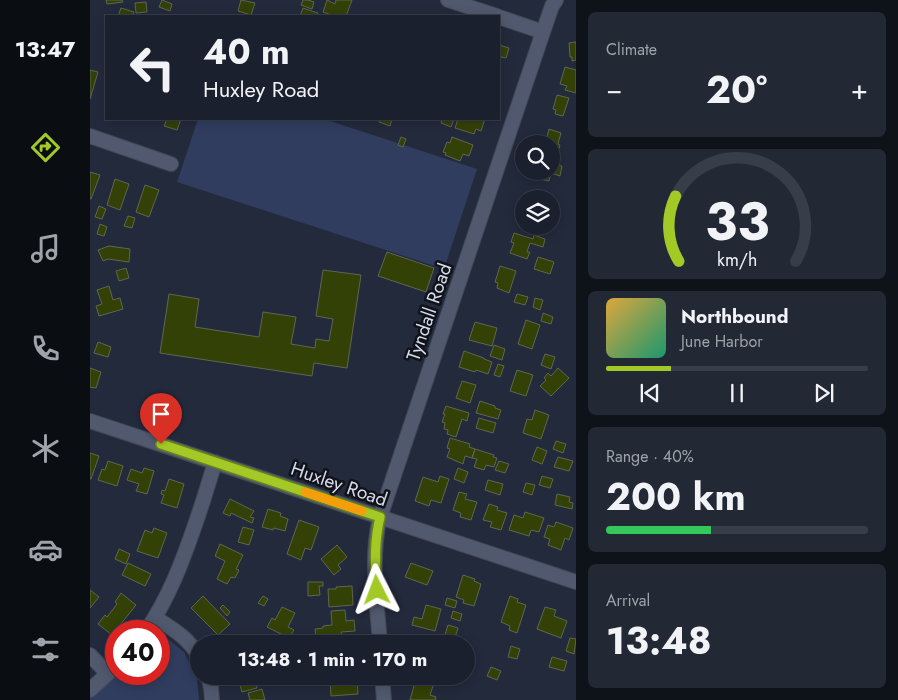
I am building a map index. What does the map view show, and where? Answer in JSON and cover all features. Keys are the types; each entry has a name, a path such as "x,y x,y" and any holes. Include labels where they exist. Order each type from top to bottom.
{"street":[{"path":"448,0 492,15"},
{"name":"Tyndall Road","path":"380,635 375,554 376,534 380,517 543,32 556,0"},
{"path":"500,18 543,32"},
{"path":"90,136 171,164"},
{"name":"Huxley Road","path":"90,421 576,582"},
{"path":"190,643 179,633 156,618 185,554 215,462"},
{"path":"90,655 105,665"},
{"path":"90,690 105,676"},
{"path":"210,685 212,700"},
{"path":"383,685 384,700"}],"shaded area":[{"path":"198,120 327,120 477,169 444,269 177,182"},
{"path":"170,641 184,652 190,664 190,685 198,685 199,700 90,700 90,691 105,681 105,685 170,685"}],"building":[{"path":"106,0 122,0 123,2 107,4"},
{"path":"162,0 172,4 170,11 159,7"},
{"path":"241,0 255,3 251,15 238,11"},
{"path":"303,0 314,2 312,9 301,5"},
{"path":"327,0 335,4 336,0 352,0 346,15 331,15 323,12"},
{"path":"146,2 147,12 136,13 135,3"},
{"path":"121,8 134,12 132,15 118,15"},
{"path":"303,8 318,13 317,15 300,15"},
{"path":"576,42 576,60 572,61 569,43"},
{"path":"500,45 509,48 506,58 501,57 500,60"},
{"path":"565,67 576,70 576,93 565,90 567,86 560,84"},
{"path":"90,70 98,72 90,99"},
{"path":"557,95 569,98 563,116 555,114 556,110 553,109"},
{"path":"167,120 181,120 177,130 164,126"},
{"path":"380,120 392,120 390,126 379,122"},
{"path":"442,120 454,120 451,127 441,123"},
{"path":"458,120 485,120 481,131 476,129 474,134 455,128"},
{"path":"549,129 561,133 560,137 560,135 548,135"},
{"path":"401,137 406,139 403,147 398,145"},
{"path":"452,137 473,145 469,156 463,154 460,161 445,155 446,153 443,152 447,142 450,143"},
{"path":"90,172 100,175 91,199 90,199"},
{"path":"115,179 129,184 120,210 107,205"},
{"path":"145,185 159,190 149,217 136,212"},
{"path":"99,206 106,209 102,219 95,217"},
{"path":"128,216 135,218 132,228 124,226"},
{"path":"100,224 107,227 104,236 97,234"},
{"path":"514,233 515,235 533,239 534,235 545,239 543,247 530,243 527,252 530,252 527,259 510,253 514,243 511,242"},
{"path":"109,246 130,249 129,262 108,259 103,261 98,250"},
{"path":"387,252 434,268 426,292 378,276"},
{"path":"538,257 554,262 550,274 534,269"},
{"path":"500,266 516,271 509,293 497,288 498,283 495,282"},
{"path":"126,268 129,278 119,281 116,271"},
{"path":"323,270 361,275 347,368 314,363 312,376 160,353 169,294 199,299 195,327 259,337 263,312 296,317 291,344 315,348 316,339 329,341 333,319 316,316"},
{"path":"109,286 113,300 120,298 123,309 99,316 96,306 102,304 97,290"},
{"path":"517,294 528,297 525,305 514,302"},
{"path":"535,298 543,300 540,310 533,307"},
{"path":"543,313 553,317 551,324 541,321"},
{"path":"526,320 540,325 532,349 518,344"},
{"path":"475,322 497,328 492,346 469,340"},
{"path":"98,342 111,347 108,357 94,353"},
{"path":"494,345 505,349 502,360 490,356"},
{"path":"464,351 492,362 488,374 459,367"},
{"path":"545,354 555,357 551,369 541,365"},
{"path":"498,364 504,366 500,377 494,375"},
{"path":"90,368 101,372 96,388 90,387"},
{"path":"558,368 569,378 551,396 540,386 546,380 544,378 548,373 551,376"},
{"path":"517,370 533,375 526,396 510,391"},
{"path":"462,381 476,385 470,403 456,398"},
{"path":"480,401 501,410 498,419 476,413"},
{"path":"446,406 469,413 467,421 462,419 456,437 447,434 448,430 444,429 445,423 442,422"},
{"path":"535,410 549,415 541,439 523,433 527,419 532,420"},
{"path":"479,418 496,423 493,433 476,428"},
{"path":"450,438 470,444 469,447 475,449 472,458 465,456 463,464 447,457 450,449 447,448"},
{"path":"556,441 566,444 563,453 553,449"},
{"path":"537,447 547,451 542,464 532,460"},
{"path":"475,449 494,455 493,457 497,458 494,467 486,465 484,470 474,467 477,459 472,458"},
{"path":"90,453 99,456 91,479 90,479"},
{"path":"558,457 573,461 569,471 554,467"},
{"path":"108,461 123,466 117,486 98,480 102,469 105,470"},
{"path":"499,461 509,464 505,473 495,470"},
{"path":"144,468 154,471 147,494 136,491 139,484 127,480 131,469 142,473"},
{"path":"458,468 468,472 464,483 454,479"},
{"path":"440,476 449,479 441,503 431,500 429,506 415,501 423,477 438,482"},
{"path":"542,476 553,479 550,488 539,485"},
{"path":"169,479 184,484 177,508 161,503 164,495 161,494 162,490 165,491"},
{"path":"488,480 503,484 500,495 485,490"},
{"path":"526,483 535,485 532,495 523,492"},
{"path":"459,492 467,494 465,499 477,502 471,520 460,517 461,513 453,510"},
{"path":"557,494 570,497 569,502 573,503 572,509 555,505"},
{"path":"230,499 254,511 250,517 254,518 252,523 231,513 230,516 223,513"},
{"path":"489,504 498,507 497,510 507,513 501,530 490,527 492,522 483,520"},
{"path":"268,509 281,513 280,516 288,519 285,531 262,527"},
{"path":"525,512 544,518 539,532 531,530 529,536 509,530 514,515 523,518"},
{"path":"299,520 319,527 311,550 305,548 301,560 287,554"},
{"path":"556,522 573,528 569,540 565,538 561,550 548,545 550,539 544,537 548,525 554,527"},
{"path":"243,527 254,530 249,545 238,542"},
{"path":"154,528 167,533 158,558 137,551 145,530 152,533"},
{"path":"220,544 243,555 236,569 239,570 235,578 231,577 227,584 217,579 225,561 215,556"},
{"path":"337,545 347,557 338,565 341,569 334,575 321,559"},
{"path":"119,549 130,554 126,564 115,559"},
{"path":"128,563 151,574 145,586 122,575"},
{"path":"411,563 433,571 427,585 405,577"},
{"path":"463,575 475,579 474,581 481,584 474,606 463,603 464,600 456,597"},
{"path":"308,582 323,582 323,586 319,586 320,595 308,596"},
{"path":"352,586 353,605 329,607 328,589"},
{"path":"90,590 99,597 90,608"},
{"path":"121,593 136,605 124,620 105,620 105,630 98,624 105,615 107,617 117,604 115,602"},
{"path":"203,596 230,624 218,635 191,608"},
{"path":"263,596 268,599 264,606 258,603"},
{"path":"510,596 518,599 517,602 526,605 517,633 509,630 510,626 501,622"},
{"path":"447,598 457,601 455,608 445,605"},
{"path":"223,605 230,612 227,616 220,608"},
{"path":"426,605 441,609 435,631 412,625 414,617 422,619"},
{"path":"282,607 295,613 288,627 294,630 291,635 283,635 267,627 272,618 275,620"},
{"path":"545,607 556,610 554,616 567,621 561,638 537,629"},
{"path":"345,610 346,621 354,620 355,631 341,632 342,635 316,635 315,629 332,625 331,611"},
{"path":"453,611 462,614 460,621 451,618"},
{"path":"448,625 458,628 456,635 445,635"},
{"path":"570,638 576,639 574,654 566,651"},
{"path":"511,646 520,649 517,659 508,657"},
{"path":"552,657 567,661 564,671 549,667"},
{"path":"491,667 501,671 497,680 487,676"},
{"path":"240,685 256,685 257,688 242,692"},
{"path":"330,685 357,685 358,694 331,696"},
{"path":"411,685 433,685 430,695 436,697 435,700 410,700 414,686"},
{"path":"262,689 265,700 250,700 248,693"}],"slow traffic":[{"path":"305,492 362,511"}],"route":[{"path":"161,444 380,517 376,534 375,554 377,590"}]}
